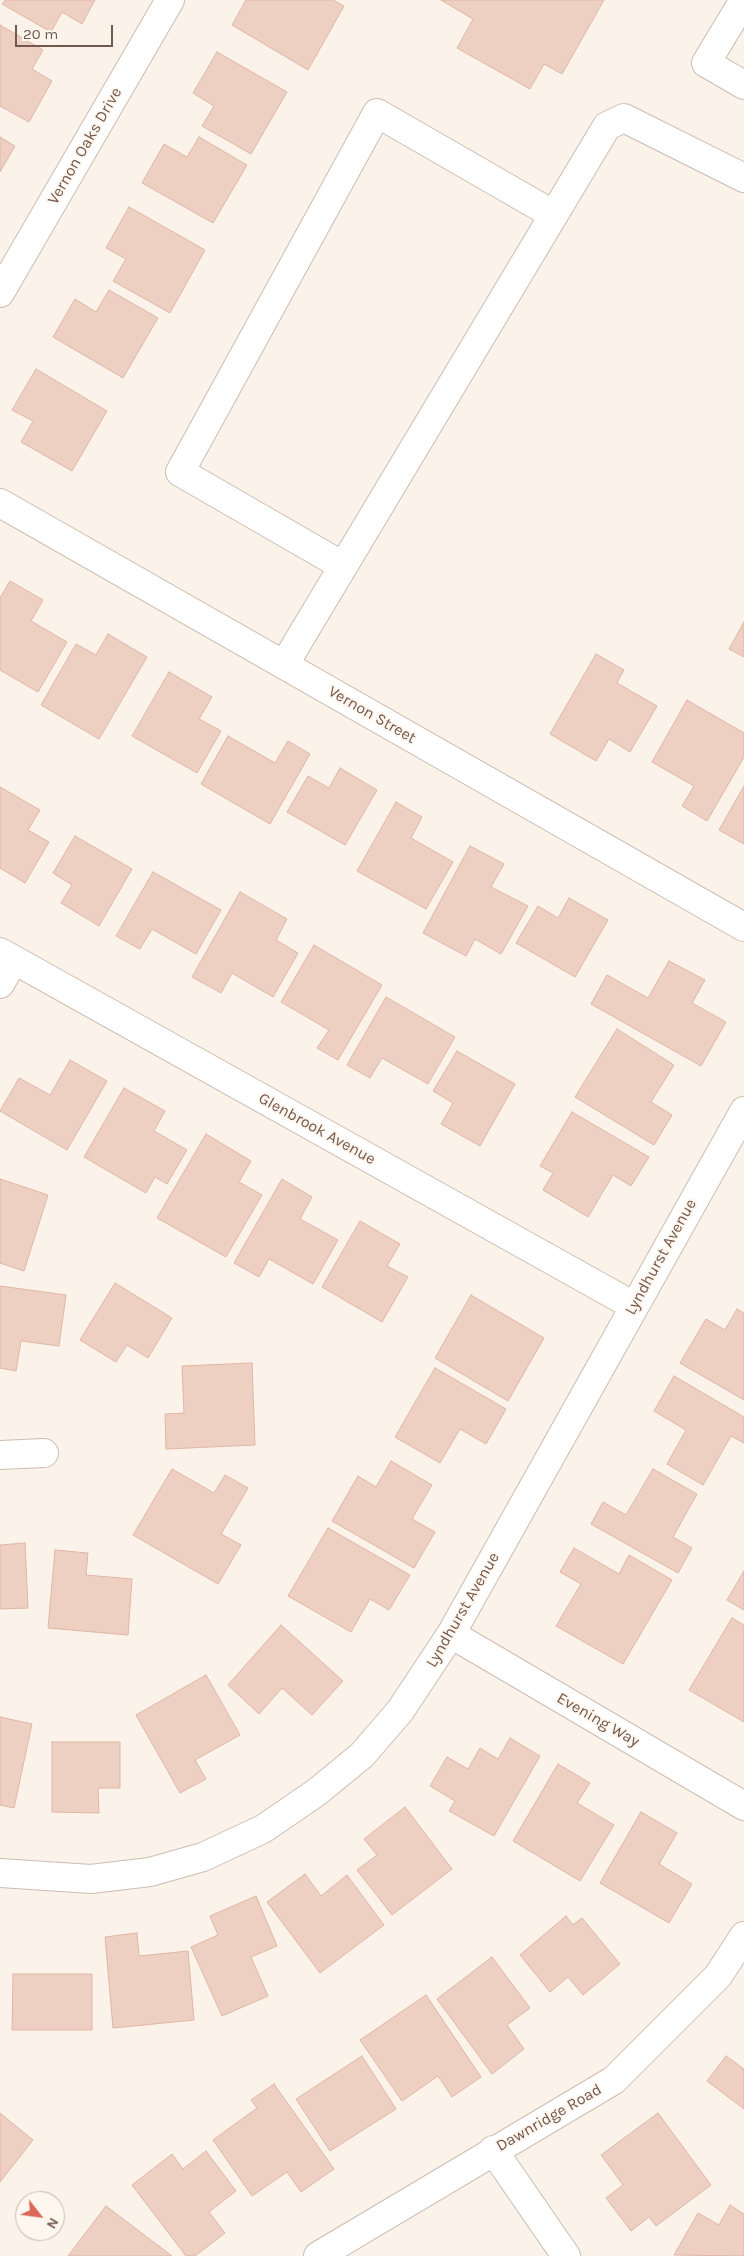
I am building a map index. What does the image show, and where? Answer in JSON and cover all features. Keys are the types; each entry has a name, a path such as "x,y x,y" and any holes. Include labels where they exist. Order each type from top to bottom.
{"street":[{"name":"Vernon Oaks Drive","path":"0,293 170,0"},
{"path":"744,0 706,63 744,86"},
{"path":"343,566 180,472 377,114 554,215"},
{"path":"284,665 607,126 624,118 744,178"},
{"name":"Vernon Street","path":"0,503 744,927"},
{"path":"0,984 7,956"},
{"name":"Glenbrook Avenue","path":"7,956 634,1306"},
{"name":"Lyndhurst Avenue","path":"0,1873 91,1879 150,1872 203,1857 262,1829 316,1792 362,1755 400,1711 451,1634 744,1111"},
{"path":"0,1455 44,1453"},
{"name":"Evening Way","path":"451,1634 744,1806"},
{"name":"Dawnridge Road","path":"318,2256 614,2080 718,1976 744,1936"},
{"path":"494,2150 566,2256"}],"building":[{"path":"5,0 95,0 82,24 62,12 51,32 2,4"},
{"path":"246,0 333,0 344,6 308,70 232,25"},
{"path":"441,0 604,0 562,74 544,64 530,89 457,48 473,19"},
{"path":"0,25 43,50 32,69 52,81 29,122 0,106"},
{"path":"217,52 287,92 251,154 202,126 214,106 193,93"},
{"path":"0,137 15,146 0,172"},
{"path":"199,137 247,165 213,223 142,183 164,144 187,157"},
{"path":"129,207 205,250 170,313 113,281 126,259 106,248"},
{"path":"109,290 158,318 123,378 53,337 75,299 96,312"},
{"path":"36,369 107,411 72,471 21,442 33,421 12,410"},
{"path":"10,581 43,600 31,621 67,642 38,692 0,670 0,598"},
{"path":"744,622 744,657 729,649"},
{"path":"108,634 147,657 99,739 41,705 76,644 96,655"},
{"path":"596,654 624,670 617,683 657,706 630,752 609,739 596,761 550,734"},
{"path":"169,672 212,697 199,719 221,731 197,773 132,736"},
{"path":"687,700 744,733 744,757 707,821 682,806 694,786 652,762"},
{"path":"228,736 275,763 288,741 310,754 270,824 201,784"},
{"path":"340,768 377,790 345,845 287,812 308,776 329,788"},
{"path":"744,786 744,844 719,830"},
{"path":"0,787 40,810 28,830 49,842 25,883 0,868"},
{"path":"396,802 422,817 411,838 453,862 426,909 357,871"},
{"path":"75,836 132,869 99,926 61,903 72,885 53,873"},
{"path":"470,846 504,864 491,887 528,906 501,954 475,939 466,956 423,933"},
{"path":"153,872 221,910 196,954 152,929 140,949 116,936"},
{"path":"240,892 287,919 276,940 298,953 273,997 232,973 221,993 192,977"},
{"path":"569,898 608,920 575,977 516,943 538,906 558,918"},
{"path":"314,945 382,985 338,1060 317,1048 329,1030 281,1002"},
{"path":"669,961 705,980 692,1003 726,1022 701,1066 591,1004 607,975 648,998"},
{"path":"386,997 455,1037 428,1084 382,1058 370,1078 347,1065"},
{"path":"617,1029 674,1065 651,1102 672,1115 654,1145 575,1097"},
{"path":"457,1051 515,1084 480,1146 441,1124 453,1103 433,1091"},
{"path":"70,1060 107,1081 67,1150 0,1111 19,1078 50,1095"},
{"path":"124,1088 165,1111 154,1131 187,1150 167,1184 155,1177 146,1193 84,1157"},
{"path":"572,1112 649,1157 631,1186 613,1175 588,1217 543,1190 553,1173 540,1166"},
{"path":"206,1134 251,1161 239,1182 262,1195 226,1257 157,1218"},
{"path":"0,1179 48,1195 24,1271 0,1263"},
{"path":"282,1179 312,1197 300,1219 338,1240 313,1284 269,1259 259,1277 234,1263"},
{"path":"360,1221 400,1244 387,1266 408,1277 382,1322 322,1287"},
{"path":"115,1283 172,1318 148,1358 127,1345 116,1362 80,1340"},
{"path":"0,1286 66,1295 59,1346 21,1341 16,1371 0,1368"},
{"path":"471,1295 544,1338 508,1401 435,1358"},
{"path":"737,1309 744,1313 744,1400 680,1363 706,1319 725,1330"},
{"path":"252,1363 255,1445 166,1449 165,1414 184,1413 182,1366"},
{"path":"435,1368 506,1409 486,1444 460,1429 440,1463 395,1437"},
{"path":"674,1376 744,1417 744,1443 731,1436 703,1485 667,1464 686,1430 654,1411"},
{"path":"391,1461 432,1485 412,1519 435,1532 414,1568 332,1521 358,1476 376,1487"},
{"path":"172,1469 214,1493 225,1475 248,1488 221,1534 241,1545 218,1584 133,1535"},
{"path":"653,1469 697,1494 673,1537 692,1548 678,1573 591,1524 603,1502 626,1515"},
{"path":"328,1528 410,1575 389,1610 370,1599 351,1632 288,1596"},
{"path":"25,1543 28,1608 0,1609 0,1545"},
{"path":"574,1548 619,1574 629,1555 672,1580 623,1664 556,1626 581,1584 560,1572"},
{"path":"55,1550 88,1553 86,1575 132,1579 128,1635 48,1628"},
{"path":"744,1571 744,1610 727,1600"},
{"path":"732,1618 744,1625 744,1722 689,1690"},
{"path":"281,1625 343,1681 312,1715 282,1688 259,1714 228,1685"},
{"path":"206,1675 240,1735 195,1760 206,1779 180,1793 136,1715"},
{"path":"0,1717 32,1724 14,1808 0,1805"},
{"path":"510,1738 540,1756 494,1836 449,1811 455,1801 430,1786 447,1757 468,1769 480,1748 498,1759"},
{"path":"52,1742 120,1742 120,1788 98,1788 99,1813 52,1812"},
{"path":"558,1764 590,1783 577,1803 614,1825 580,1881 513,1841"},
{"path":"405,1807 452,1869 392,1915 357,1870 377,1855 364,1839"},
{"path":"641,1812 677,1833 659,1864 692,1884 669,1923 600,1883"},
{"path":"305,1874 321,1896 347,1875 384,1925 320,1973 267,1902"},
{"path":"256,1896 277,1946 251,1957 268,1996 222,2016 191,1947 218,1935 210,1916"},
{"path":"566,1916 573,1925 582,1918 620,1964 583,1995 568,1977 550,1992 520,1955"},
{"path":"137,1933 139,1956 188,1951 194,2020 113,2028 105,1937"},
{"path":"492,1957 530,2008 507,2025 524,2049 492,2074 437,1999"},
{"path":"13,1974 92,1974 92,2030 12,2030"},
{"path":"426,1995 481,2077 452,2097 438,2076 402,2101 360,2040"},
{"path":"362,2056 396,2109 330,2151 296,2099"},
{"path":"726,2056 744,2069 744,2109 707,2081"},
{"path":"274,2084 334,2169 301,2192 287,2172 252,2196 213,2140 257,2108 251,2100"},
{"path":"0,2113 33,2140 0,2182"},
{"path":"658,2113 711,2185 656,2226 649,2217 631,2231 606,2198 623,2185 601,2155"},
{"path":"206,2151 236,2191 209,2212 225,2233 195,2256 186,2256 132,2185 172,2154 183,2169"},
{"path":"730,2205 744,2214 744,2256 674,2255 698,2213 719,2225"},
{"path":"106,2206 172,2256 68,2256"}]}
